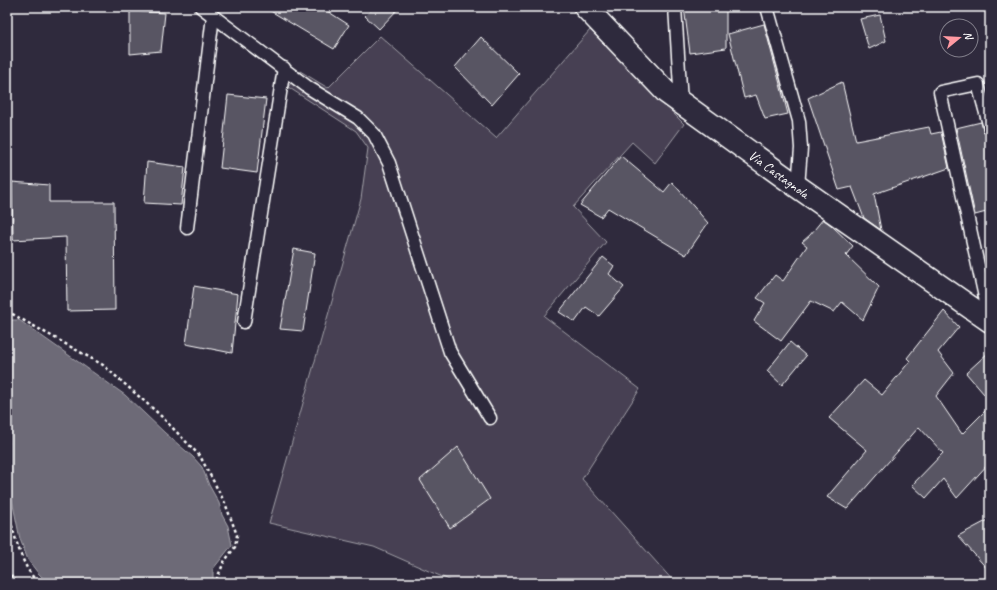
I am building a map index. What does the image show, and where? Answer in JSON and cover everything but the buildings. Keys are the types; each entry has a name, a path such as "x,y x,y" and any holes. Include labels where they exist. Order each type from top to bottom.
{"street":[{"name":"Via Castagnola","path":"585,7 666,92 798,187 990,320"}],"lane":[{"path":"201,7 309,88 358,118 374,134 388,163 450,352 490,418"},
{"path":"675,7 681,103"},
{"path":"767,7 799,121 801,148 798,187"},
{"path":"187,228 213,16"},
{"path":"244,322 284,68"},
{"path":"990,128 978,84 940,92 990,320"}],"path":[{"path":"7,311 9,314 103,365 159,414 200,456 225,503 236,535 235,547 224,562 216,583"},
{"path":"7,508 13,532 23,558 31,574 40,583"},
{"path":"7,570 18,583"}],"shaded area":[{"path":"590,30 684,124 655,163 632,142 573,207 606,242 544,316 640,389 582,479 675,583 456,583 374,547 269,523 361,199 368,148 356,131 288,87 300,71 328,88 380,36 496,138"},
{"path":"19,320 125,395 202,467 228,526 232,545 213,569 213,578 211,583 48,583 28,560 20,539 12,500 7,490 7,447 9,443 7,433 7,321"}]}
